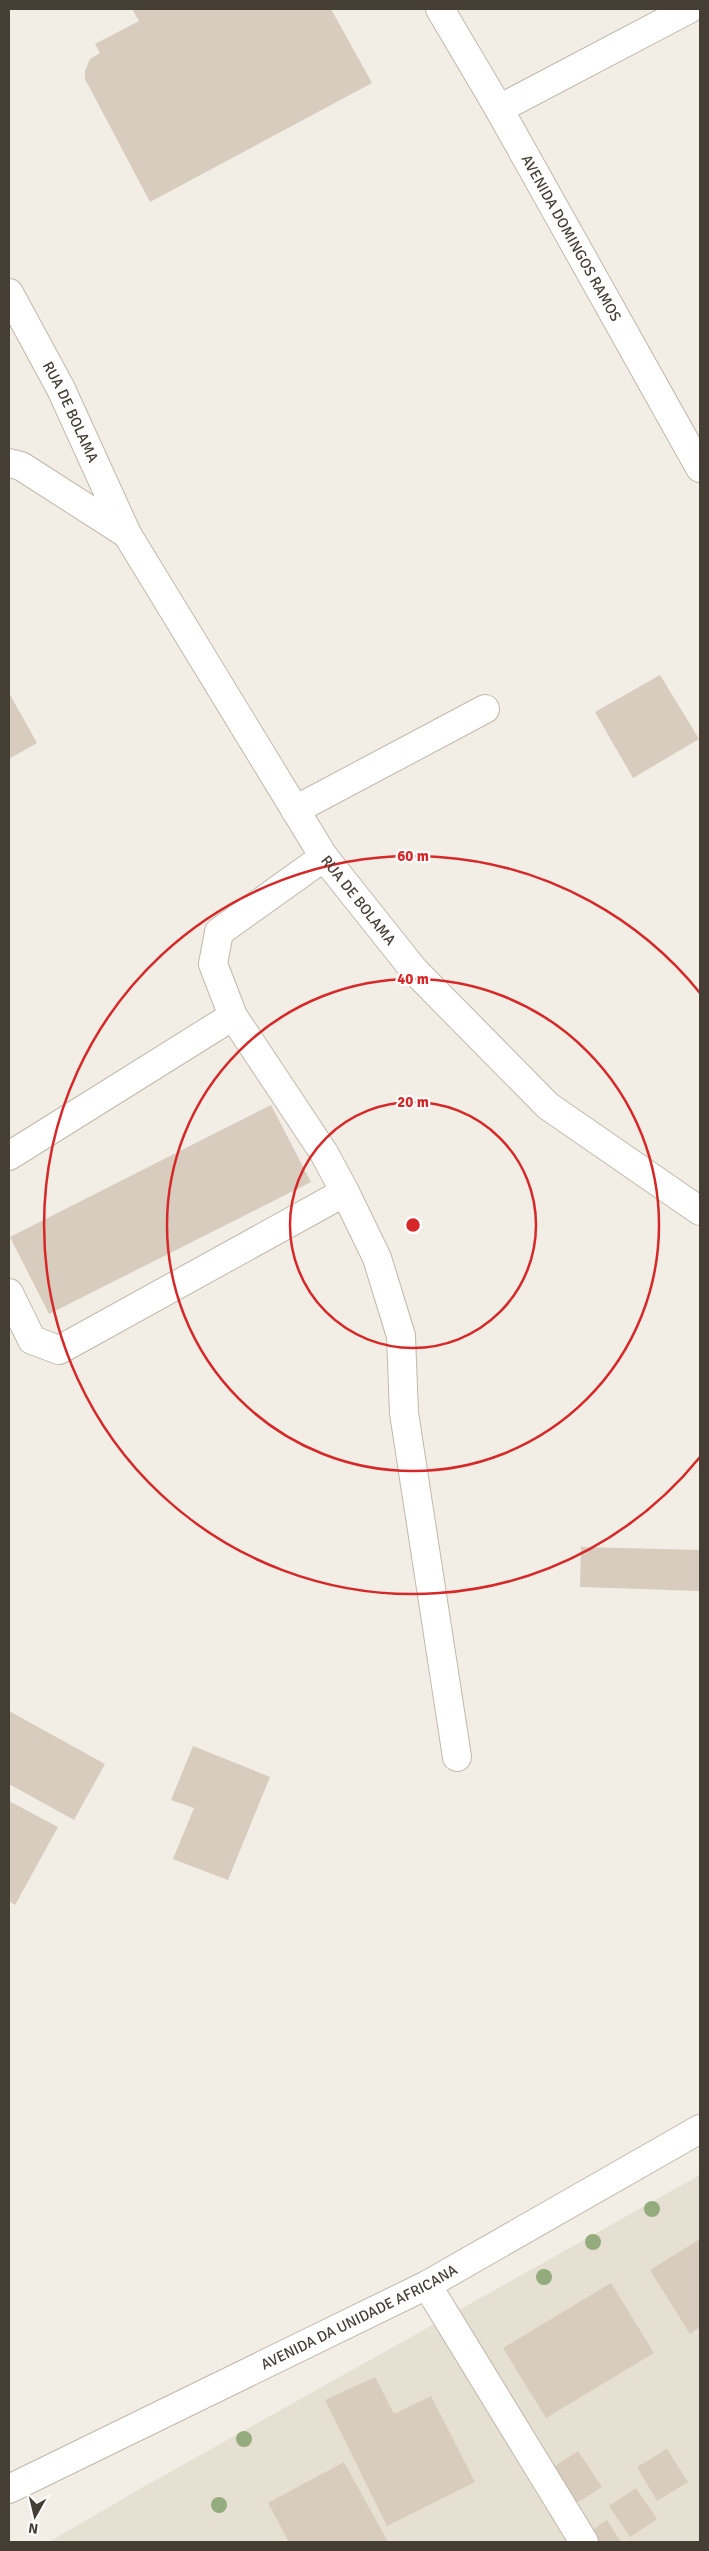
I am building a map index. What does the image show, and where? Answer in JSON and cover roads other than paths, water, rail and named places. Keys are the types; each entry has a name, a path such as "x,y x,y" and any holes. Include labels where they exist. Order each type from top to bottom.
{"street":[{"name":"AVENIDA DOMINGOS RAMOS","path":"440,9 499,109 700,468"},
{"path":"499,109 689,9"},
{"name":"RUA DE BOLAMA","path":"9,293 60,389 127,534 324,857 414,970 548,1106 700,1211"},
{"name":"RUA DE BOLAMA","path":"13,467 127,534"},
{"path":"295,810 485,709"},
{"path":"324,857 219,932 213,964 233,1016 324,1153 377,1258 401,1336 404,1413 457,1757"},
{"path":"9,1156 233,1016"},
{"path":"9,1293 32,1340 59,1350 345,1192"},
{"name":"AVENIDA DA UNIDADE AFRICANA","path":"9,2489 427,2285 700,2129"},
{"path":"427,2285 584,2542"}]}
